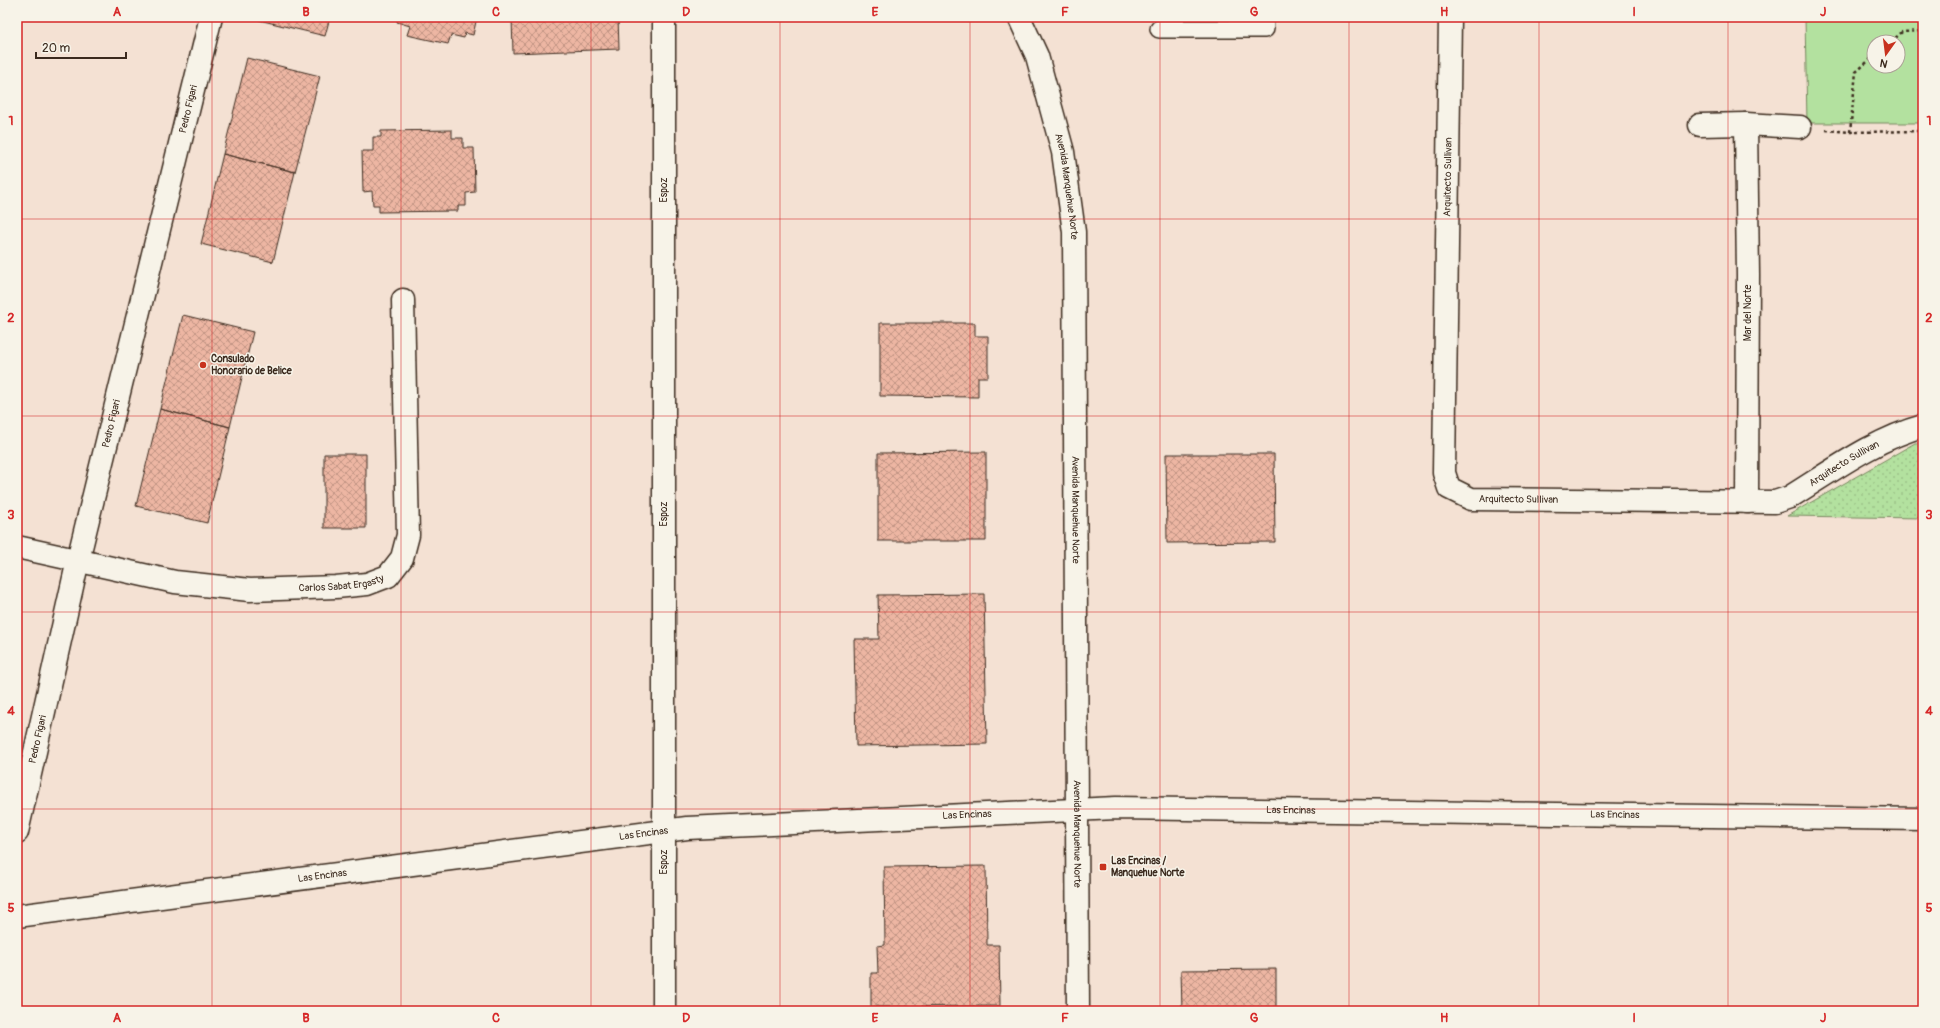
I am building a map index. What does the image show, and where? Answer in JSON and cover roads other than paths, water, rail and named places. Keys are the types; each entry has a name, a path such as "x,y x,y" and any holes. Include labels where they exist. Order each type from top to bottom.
{"street":[{"name":"Pedro Figari","path":"17,832 78,560 211,17"},
{"name":"Espoz","path":"664,17 664,1011"},
{"name":"Avenida Manquehue Norte","path":"1019,17 1037,56 1063,152 1074,232 1078,1011"},
{"name":"Arquitecto Sullivan","path":"1450,17 1444,473 1449,488 1471,499 1775,502 1790,497 1883,441 1905,431 1923,426"},
{"name":"Mar del Norte","path":"1746,124 1748,275 1747,502"},
{"path":"1700,125 1746,124 1800,127"},
{"name":"Carlos Sabat Ergasty","path":"17,546 175,582 250,590 352,586 367,584 388,576 402,558 408,535 403,300"},
{"name":"Las Encinas","path":"17,916 664,830 1116,808 1923,819"}],"lane":[{"path":"1159,29 1265,29 1264,17"}],"place":[{"name":"Consulado Honorario de Belice","path":"203,365"},
{"name":"Las Encinas / Manquehue Norte","path":"1103,867"}]}
